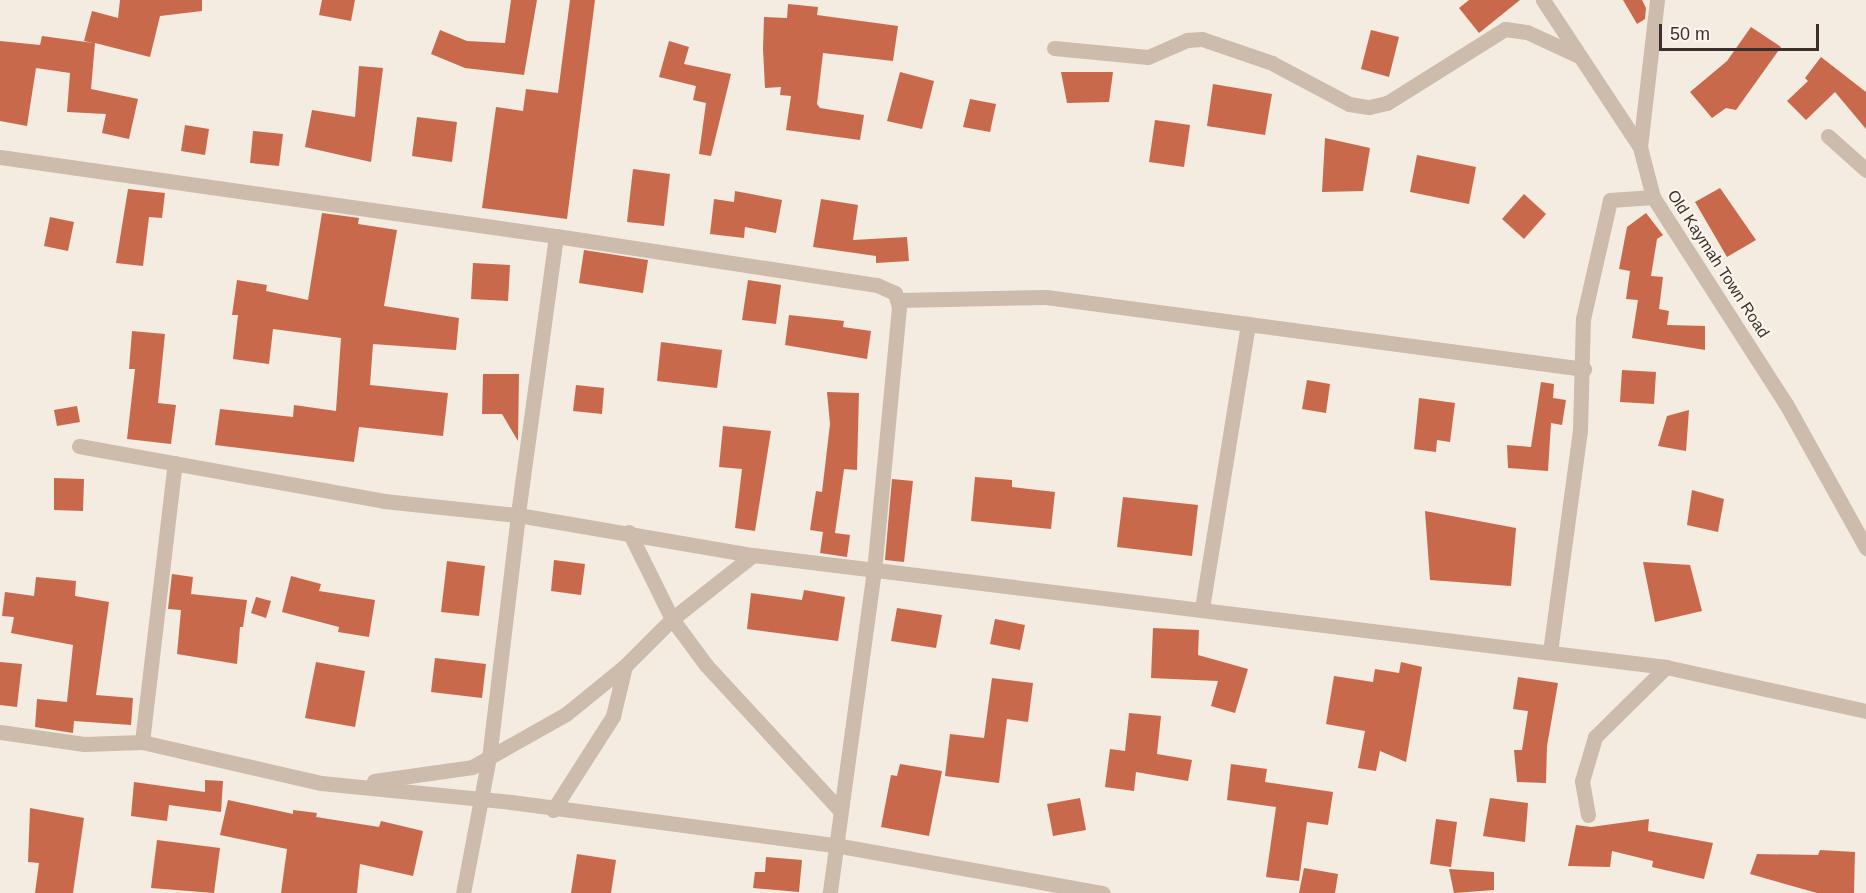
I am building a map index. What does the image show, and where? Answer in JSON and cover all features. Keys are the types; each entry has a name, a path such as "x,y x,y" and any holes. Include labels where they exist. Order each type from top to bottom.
{"street":[{"name":"Old Kaymah Town Road","path":"1543,0 1640,147 1653,197 1786,404 1866,548"},
{"path":"1640,147 1657,0"},
{"path":"1054,48 1148,57 1187,40 1202,39 1272,63 1348,104 1368,107 1387,103 1505,29 1527,32 1579,56"},
{"path":"1828,136 1866,170"},
{"path":"0,158 556,236 877,285 895,293 898,300 874,570 839,809 830,893"},
{"path":"1550,651 1580,430 1584,369 1583,319 1610,200 1653,197"},
{"path":"463,893 478,802 489,757 518,515 556,236"},
{"path":"898,300 1046,297 1584,369"},
{"path":"1202,608 1248,324"},
{"path":"79,446 384,501 518,515 629,532 753,555 1202,608 1666,667 1866,711"},
{"path":"142,742 175,463"},
{"path":"629,532 672,619 706,666 839,809"},
{"path":"321,783 398,781 472,767 566,714 625,666 672,619 753,555"},
{"path":"553,810 613,716 625,666"},
{"path":"1588,815 1582,781 1595,737 1666,667"},
{"path":"0,732 84,744 142,742 321,783 478,802 511,802 553,810 835,845 1103,893"}],"building":[{"path":"120,0 202,0 202,11 160,16 150,57 95,43 91,89 138,99 129,139 102,133 106,114 67,112 70,73 36,68 27,126 0,121 0,41 40,45 42,36 93,43 84,41 92,11 118,18"},
{"path":"322,0 355,0 351,21 319,15"},
{"path":"511,0 537,0 524,75 465,68 431,54 440,30 467,41 505,43"},
{"path":"570,0 595,0 567,219 482,208 496,107 523,111 526,89 558,93"},
{"path":"1469,0 1520,0 1479,33 1459,8"},
{"path":"1623,0 1642,0 1646,8 1645,19 1637,24"},
{"path":"788,4 818,7 817,15 898,26 893,61 823,53 817,104 820,108 864,115 860,140 786,130 791,96 780,95 781,87 765,88 763,49 764,17 787,18"},
{"path":"1751,27 1781,47 1736,110 1726,108 1712,118 1690,92 1727,61"},
{"path":"1371,30 1399,37 1389,77 1361,69"},
{"path":"669,41 689,47 684,64 731,74 711,156 699,154 706,103 693,100 696,86 659,77"},
{"path":"1821,57 1866,92 1866,129 1835,92 1806,120 1787,101 1808,81 1805,78"},
{"path":"359,66 383,68 371,162 305,147 312,110 355,117"},
{"path":"900,72 934,81 922,129 887,121"},
{"path":"1061,72 1113,72 1109,102 1067,103"},
{"path":"1213,84 1272,94 1265,135 1207,126"},
{"path":"970,99 996,104 990,132 963,127"},
{"path":"417,117 457,122 452,162 412,156"},
{"path":"1155,120 1190,125 1184,167 1149,162"},
{"path":"185,125 209,129 205,155 181,151"},
{"path":"253,131 283,134 279,166 250,163"},
{"path":"1325,138 1370,148 1363,191 1322,192"},
{"path":"1417,155 1476,167 1469,204 1410,192"},
{"path":"633,169 670,174 664,226 627,222"},
{"path":"1720,188 1756,240 1727,257 1695,202"},
{"path":"128,189 165,193 162,218 149,217 143,266 116,263"},
{"path":"735,191 782,200 776,233 745,227 744,238 710,234 714,199 734,202"},
{"path":"1524,194 1546,214 1524,239 1502,219"},
{"path":"821,199 858,205 853,240 907,237 909,261 876,263 876,256 813,247"},
{"path":"322,213 359,218 358,224 397,230 384,306 459,318 456,350 373,344 370,385 448,393 443,436 359,427 354,462 215,445 220,409 293,417 294,405 336,411 341,338 273,329 269,364 233,359 238,315 232,315 237,280 267,285 266,291 308,300"},
{"path":"1646,213 1663,235 1657,239 1651,276 1663,277 1659,309 1669,311 1667,325 1705,326 1705,350 1632,338 1638,300 1626,299 1630,271 1619,269 1627,227"},
{"path":"50,217 74,222 68,251 44,246"},
{"path":"584,250 648,260 643,293 579,283"},
{"path":"473,263 510,265 508,301 471,299"},
{"path":"748,280 781,285 776,324 742,320"},
{"path":"789,315 844,321 843,327 871,331 867,359 785,345"},
{"path":"132,331 165,334 158,403 176,405 171,444 127,439 135,369 129,369"},
{"path":"661,342 722,350 717,388 657,381"},
{"path":"1622,370 1656,372 1654,404 1620,402"},
{"path":"483,374 519,374 518,441 502,414 482,414"},
{"path":"1307,380 1330,384 1326,413 1302,409"},
{"path":"1541,382 1554,384 1553,398 1566,400 1562,425 1551,423 1548,471 1508,468 1507,445 1531,447"},
{"path":"576,385 604,388 602,414 573,411"},
{"path":"827,392 859,393 857,470 844,469 835,533 850,535 847,557 820,553 823,532 810,530 816,491 822,492 830,424"},
{"path":"1419,398 1455,403 1450,442 1437,440 1436,452 1414,449"},
{"path":"77,406 80,422 57,426 54,410"},
{"path":"1689,410 1686,451 1658,446 1667,416"},
{"path":"723,426 771,431 755,531 735,528 742,469 719,467"},
{"path":"975,477 1012,480 1012,487 1055,492 1051,529 971,521"},
{"path":"54,478 84,479 83,511 54,510"},
{"path":"892,479 913,481 904,562 885,560"},
{"path":"1692,490 1724,499 1718,532 1687,525"},
{"path":"1123,497 1198,505 1192,556 1117,547"},
{"path":"1425,511 1516,528 1511,586 1430,580"},
{"path":"554,560 585,564 581,595 551,591"},
{"path":"447,561 485,566 479,616 441,612"},
{"path":"1643,562 1690,565 1702,611 1655,622"},
{"path":"172,574 193,577 191,594 247,600 243,627 240,627 237,664 177,654 181,610 168,609"},
{"path":"291,576 321,584 319,591 375,600 369,637 338,632 339,627 282,612"},
{"path":"36,577 76,581 75,596 109,602 96,695 133,698 131,725 74,721 73,733 35,727 37,699 67,702 73,645 11,633 14,617 2,616 5,592 34,596"},
{"path":"804,590 845,597 838,641 747,629 751,593 802,600"},
{"path":"256,597 271,601 266,618 251,613"},
{"path":"897,608 942,615 936,648 891,641"},
{"path":"995,619 1025,625 1020,650 990,644"},
{"path":"1153,628 1199,630 1198,655 1248,669 1235,713 1211,706 1218,681 1151,678"},
{"path":"435,658 486,664 482,698 431,692"},
{"path":"0,662 22,664 17,707 0,705"},
{"path":"316,662 365,671 355,727 305,718"},
{"path":"1401,662 1422,667 1406,762 1380,751 1376,771 1358,768 1365,731 1326,724 1334,676 1373,682 1375,669 1399,673"},
{"path":"1518,677 1558,683 1547,746 1546,783 1517,782 1514,750 1522,750 1528,711 1513,709"},
{"path":"992,678 1033,683 1028,722 1007,719 999,783 945,776 950,734 984,738"},
{"path":"1129,713 1161,716 1157,754 1192,760 1188,781 1136,772 1134,791 1105,787 1110,749 1125,751"},
{"path":"900,764 942,771 929,836 881,827 891,775 897,776"},
{"path":"1231,764 1267,769 1265,782 1333,792 1328,825 1307,822 1299,881 1266,877 1276,807 1227,800"},
{"path":"205,780 223,781 221,812 169,805 167,821 131,816 134,782 205,792"},
{"path":"1080,798 1086,830 1053,836 1047,804"},
{"path":"1490,798 1528,803 1525,842 1483,836"},
{"path":"228,800 293,814 293,810 317,813 316,817 379,827 381,821 423,831 413,876 360,864 357,893 281,893 287,849 220,835"},
{"path":"30,808 84,818 73,893 35,893 39,863 28,862"},
{"path":"1436,819 1457,822 1451,867 1430,864"},
{"path":"1649,819 1648,831 1713,843 1704,879 1652,867 1653,861 1612,851 1610,867 1568,866 1576,825 1591,827"},
{"path":"157,840 220,848 214,893 151,888"},
{"path":"1820,850 1855,852 1854,893 1817,893 1750,874 1757,854 1818,855"},
{"path":"577,854 616,860 611,893 571,893"},
{"path":"766,857 802,860 799,892 753,888 755,872 765,872"},
{"path":"1304,868 1338,874 1335,893 1299,893"},
{"path":"1449,869 1494,872 1494,890 1454,893"}]}
